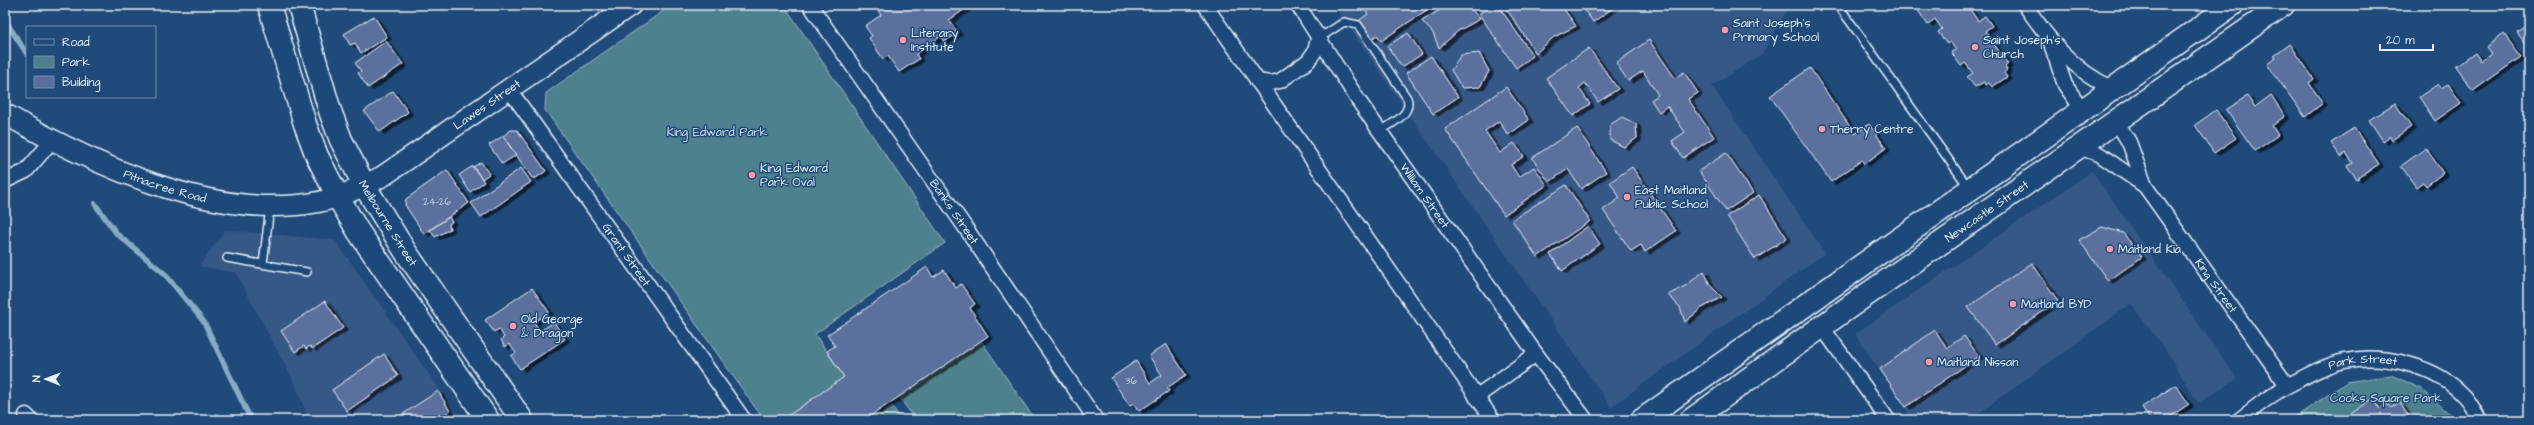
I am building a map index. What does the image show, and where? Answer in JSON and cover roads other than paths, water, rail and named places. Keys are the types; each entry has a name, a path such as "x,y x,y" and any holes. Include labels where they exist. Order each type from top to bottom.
{"main road":[{"path":"269,5 305,124 317,156 338,197 358,231 488,420"},
{"name":"Melbourne Street","path":"299,5 328,105 341,140 364,185 405,251 522,420"},
{"name":"Lawes Street","path":"338,197 383,176 632,5"},
{"path":"1642,420 2082,109 2232,5"},
{"name":"Newcastle Street","path":"1692,420 2078,147 2283,5"},
{"path":"2082,109 2110,106 2141,91 2169,84"},
{"name":"Pitnacree Road","path":"5,114 52,141 148,181 202,198 244,205 270,207 314,203 338,197"},
{"path":"2030,146 2052,142 2084,124 2116,121"}],"street":[{"name":"Banks Street","path":"810,5 965,226 1096,420"},
{"path":"1205,5 1493,420"},
{"name":"William Street","path":"1298,5 1320,36 1380,131 1536,354 1586,420"},
{"path":"2025,5 2051,43 2095,80 2112,88"},
{"path":"1257,81 1270,83 1280,80 1308,61 1315,51 1320,36"},
{"path":"2051,43 2065,85 2082,109"},
{"name":"Grant Street","path":"509,90 744,420"},
{"name":"King Street","path":"2116,121 2129,142 2145,186 2287,385"},
{"path":"5,181 26,171 52,141"},
{"name":"King Street","path":"2078,147 2099,154 2145,186"},
{"path":"1822,327 1888,420"},
{"path":"1476,397 1536,354"},
{"name":"Park Street","path":"2239,420 2287,385 2344,361 2377,358 2435,374 2465,397 2480,420"}],"lane":[{"path":"1838,5 1970,189"},
{"path":"1320,36 1344,22 1358,25 1407,98 1409,102 1406,112 1380,131"},
{"path":"263,264 270,207"},
{"path":"227,258 307,272"}],"waterway":[{"path":"5,20 26,52"},
{"path":"95,204 117,234 164,273 204,322 251,420"}],"place":[{"name":"Saint Joseph's Primary School","path":"1725,30"},
{"name":"Literary Institute","path":"903,40"},
{"name":"Saint Joseph's Church","path":"1975,47"},
{"name":"Therry Centre","path":"1822,129"},
{"name":"King Edward Park Oval","path":"752,175"},
{"name":"East Maitland Public School","path":"1627,197"},
{"name":"Maitland Kia","path":"2110,249"},
{"name":"Maitland BYD","path":"2013,304"},
{"name":"Old George & Dragon","path":"513,326"},
{"name":"Maitland Nissan","path":"1929,362"}],"park label":[{"name":"King Edward Park","path":"717,132"},
{"name":"Cooks Square Park","path":"2386,398"}]}
